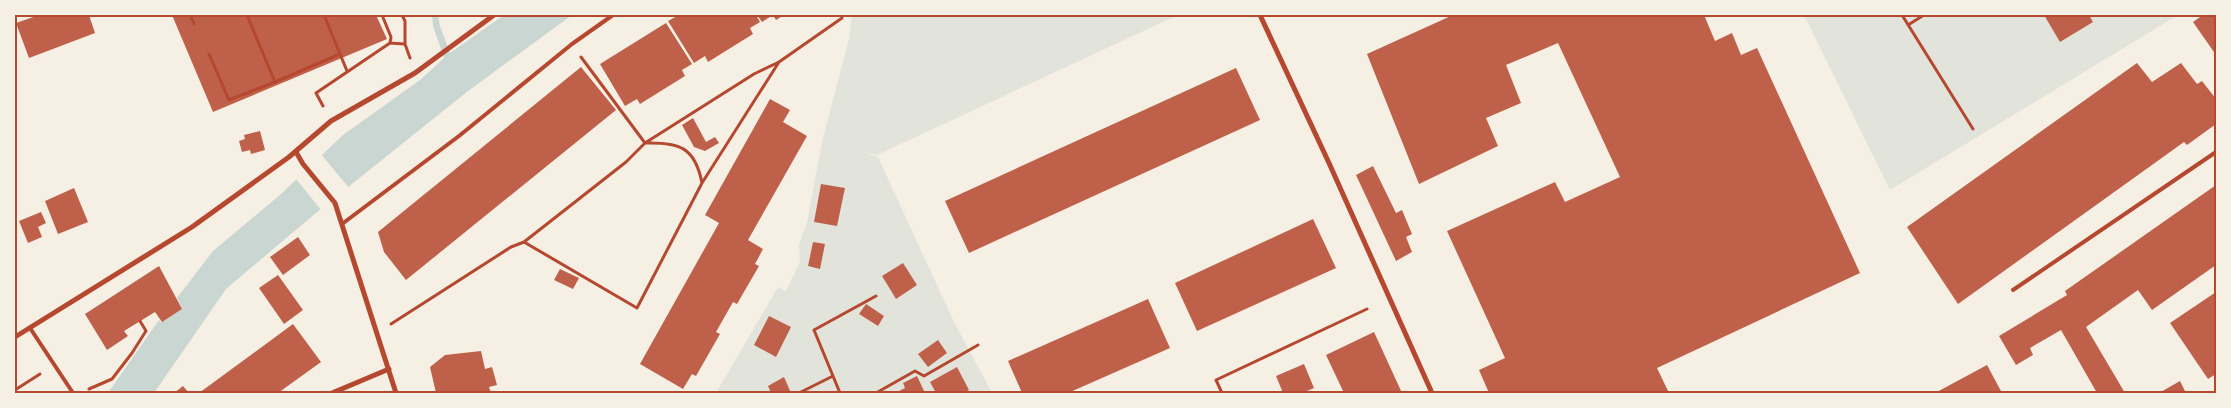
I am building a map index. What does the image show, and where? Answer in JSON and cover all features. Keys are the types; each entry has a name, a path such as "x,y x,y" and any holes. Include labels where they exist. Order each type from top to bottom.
{"street":[{"path":"15,337 192,227 296,152 331,121 415,72 494,15"},
{"path":"1260,15 1329,163 1432,393"},
{"path":"296,152 303,164 335,203 396,393"},
{"path":"332,393 389,369"}],"lane":[{"path":"342,224 459,136 572,44 613,15"},
{"path":"2013,290 2216,152"},
{"path":"30,328 74,393"}],"path":[{"path":"190,15 194,24"},
{"path":"247,15 275,82"},
{"path":"324,15 347,71"},
{"path":"382,15 391,37 390,43"},
{"path":"402,15 405,21 404,44 415,72"},
{"path":"1902,15 1973,129"},
{"path":"1908,25 1924,15"},
{"path":"377,330 413,311 511,247 524,242 626,162 645,143 754,74 779,62 842,18"},
{"path":"331,121 316,93 390,43 404,44"},
{"path":"572,44 645,143"},
{"path":"209,54 229,100 340,54"},
{"path":"524,242 637,308 702,184 779,62"},
{"path":"645,143 662,142 681,146 699,166 702,184"},
{"path":"840,393 814,330 876,296"},
{"path":"1222,393 1216,380 1367,309"},
{"path":"81,393 112,379 146,332 140,322"},
{"path":"876,393 914,370 924,376 978,345"},
{"path":"15,390 55,363"},
{"path":"799,393 834,376"}],"shaded area":[{"path":"432,15 438,15 450,53 504,15 572,15 468,91 317,212 226,289 154,393 108,393 159,320 160,322 182,309 177,298 213,251 281,194 343,135 420,80 444,58 433,26"},
{"path":"852,15 1178,15 877,155 862,152 878,157 954,322 992,393 716,393 778,287 786,291 800,262 799,244 807,222 822,142 849,39"},
{"path":"1801,15 2178,15 1890,190 1806,19"}],"pier":[{"path":"320,153 350,189 322,211 296,179 299,173"}],"building":[{"path":"39,15 89,15 95,33 29,58 16,23"},
{"path":"172,15 376,15 387,39 213,112"},
{"path":"679,15 756,15 760,22 750,28 753,34 708,62 705,56 694,63 668,21"},
{"path":"757,15 773,15 762,22"},
{"path":"773,15 784,15 776,20"},
{"path":"1453,15 1704,15 1715,41 1732,33 1741,55 1757,48 1860,273 1657,368 1669,393 1489,393 1479,370 1505,358 1447,231 1555,182 1565,202 1620,177 1558,43 1506,65 1521,103 1486,118 1498,146 1419,184 1367,54"},
{"path":"2044,15 2089,15 2093,22 2060,42"},
{"path":"2203,15 2216,15 2216,55 2193,22"},
{"path":"666,23 692,64 682,70 685,76 640,104 637,99 625,106 600,64"},
{"path":"2137,63 2152,82 2181,63 2197,84 2202,81 2216,99 2216,124 2187,145 2184,142 1958,304 1907,227"},
{"path":"581,67 616,110 406,280 384,252 378,232"},
{"path":"1236,68 1260,120 969,253 945,201"},
{"path":"770,99 790,110 783,122 807,136 748,240 763,249 755,264 759,266 737,304 733,302 716,332 720,334 696,376 692,374 683,389 640,364 719,223 705,215"},
{"path":"693,118 706,142 715,137 719,143 705,151 694,147 682,125"},
{"path":"260,131 265,150 251,154 250,150 242,152 239,141 245,139 244,135"},
{"path":"1373,166 1396,213 1402,210 1412,234 1406,237 1412,252 1396,261 1356,175"},
{"path":"821,184 845,188 837,226 814,222"},
{"path":"2216,185 2216,265 2152,310 2138,290 2086,327 2125,393 2097,393 2061,330 2030,348 2033,355 2016,365 1999,336 2067,295 2065,291"},
{"path":"74,188 88,222 58,234 45,201"},
{"path":"41,212 46,223 38,227 42,237 28,243 19,221"},
{"path":"1313,219 1336,268 1197,331 1175,283"},
{"path":"298,237 310,255 283,275 270,257"},
{"path":"813,242 825,244 820,269 808,266"},
{"path":"903,263 917,285 896,299 882,276"},
{"path":"159,266 182,309 162,322 155,312 124,331 128,336 107,350 85,314"},
{"path":"560,269 579,278 573,289 554,280"},
{"path":"278,275 303,310 284,324 259,288"},
{"path":"2216,292 2216,374 2208,379 2170,323"},
{"path":"1148,299 1170,348 1068,393 1022,393 1008,361"},
{"path":"866,304 884,316 878,326 859,314"},
{"path":"769,316 791,327 776,357 754,345"},
{"path":"293,324 321,362 278,393 199,393"},
{"path":"1374,332 1402,393 1344,393 1326,355"},
{"path":"938,340 947,353 928,367 918,354"},
{"path":"481,351 485,369 492,367 497,385 489,387 491,393 436,393 430,367 445,355"},
{"path":"1304,364 1314,388 1302,393 1283,393 1276,376"},
{"path":"1987,365 2002,393 1935,393"},
{"path":"957,367 969,390 964,393 936,393 930,382"},
{"path":"917,376 925,393 900,393 899,391 905,388 903,383"},
{"path":"784,377 791,393 771,393 768,386"},
{"path":"2180,381 2186,393 2159,393"},
{"path":"183,386 189,393 174,393"}]}
